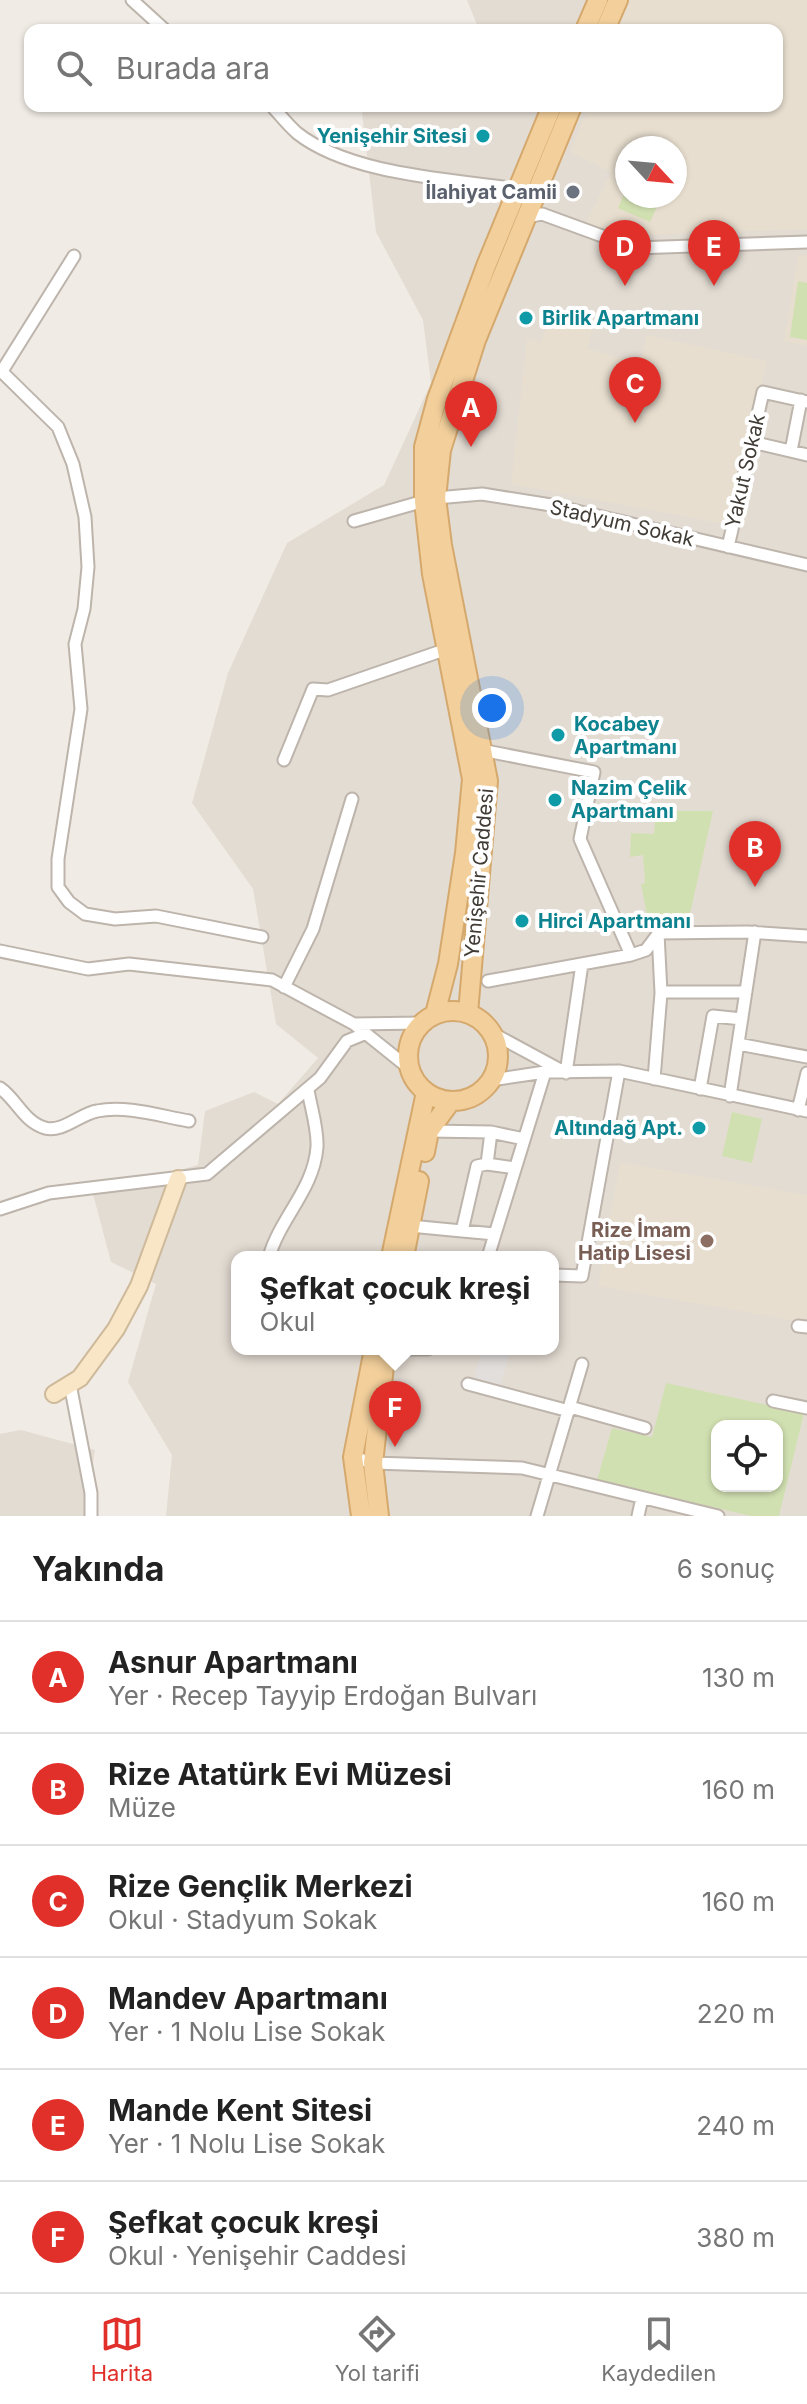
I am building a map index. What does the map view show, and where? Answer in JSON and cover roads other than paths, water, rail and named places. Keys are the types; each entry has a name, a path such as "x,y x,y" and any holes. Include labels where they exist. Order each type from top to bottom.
{"main road":[{"path":"588,24 598,0"},
{"path":"608,24 618,0"},
{"path":"430,499 424,447 437,399 549,112"},
{"path":"430,499 453,405 570,112"},
{"name":"Yenişehir Caddesi","path":"428,1019 448,964 472,798 472,779 432,574 430,499"},
{"name":"Yenişehir Caddesi","path":"430,499 488,781 468,1013"},
{"path":"405,1251 429,1131 451,1101 480,1092 491,1080 498,1057 492,1033 482,1021 468,1013 451,1011 428,1019 412,1037 408,1053 410,1069 426,1092 451,1101"},
{"path":"392,1251 426,1092"},
{"path":"361,1516 353,1457 373,1355"},
{"path":"379,1516 373,1463 385,1355"}],"street":[{"path":"132,0 158,24"},
{"path":"278,112 298,133 339,157 412,173 517,189"},
{"path":"526,217 542,214 635,248 807,242"},
{"path":"74,256 1,371 58,427 73,464 85,517 88,567 84,609 75,644 81,709 58,859 58,887 69,902 85,914 115,919 156,916 262,937"},
{"name":"Yakut Sokak","path":"728,547 763,392 804,401"},
{"path":"791,451 804,401"},
{"path":"752,442 807,455"},
{"name":"Stadyum Sokak","path":"354,521 430,499 482,494 551,505 807,565"},
{"path":"284,760 313,689 328,690 447,649"},
{"path":"481,750 594,772 580,839 631,955"},
{"path":"284,987 313,929 352,799"},
{"path":"658,933 755,932 807,936"},
{"path":"730,1096 755,932"},
{"path":"488,981 631,955 646,950 658,933"},
{"path":"654,1079 661,992 658,933"},
{"path":"0,951 88,969 129,964 272,980 354,1024 410,1069"},
{"path":"566,1073 582,964"},
{"path":"661,992 746,992"},
{"path":"700,1089 713,1016 742,1019"},
{"path":"354,1024 428,1019"},
{"path":"492,1033 566,1073"},
{"path":"0,1209 49,1193 207,1174 308,1090 347,1041 364,1034"},
{"path":"738,1044 807,1057"},
{"path":"559,1275 582,1276 619,1071"},
{"path":"491,1080 545,1072 619,1071 802,1110 807,1073"},
{"path":"490,1251 545,1072"},
{"path":"0,1088 24,1116 47,1129 60,1128 98,1110 127,1110 189,1121"},
{"path":"270,1251 273,1241 310,1176 317,1146 308,1090"},
{"path":"429,1131 491,1132 524,1139"},
{"path":"487,1164 491,1132"},
{"path":"462,1231 477,1166 487,1164 515,1168"},
{"path":"54,1394 80,1378 116,1329 139,1286 178,1179"},
{"path":"410,1226 495,1234"},
{"path":"537,1516 582,1364"},
{"path":"70,1384 91,1493 91,1516"},
{"path":"468,1384 645,1428"},
{"path":"773,1401 807,1408"},
{"path":"353,1457 373,1463 522,1468 718,1516"},
{"path":"638,1516 642,1498"}],"place":[{"name":"Yenişehir Sitesi","path":"483,136"},
{"name":"İlahiyat Camii","path":"573,192"},
{"name":"Mandev Apartmanı","path":"625,286"},
{"name":"Mande Kent Sitesi","path":"714,286"},
{"name":"Birlik Apartmanı","path":"526,318"},
{"name":"Rize Gençlik Merkezi","path":"635,423"},
{"name":"Asnur Apartmanı","path":"471,447"},
{"name":"Kocabey Apartmanı","path":"558,735"},
{"name":"Nazim Çelik Apartmanı","path":"555,800"},
{"name":"Rize Atatürk Evi Müzesi","path":"755,887"},
{"name":"Hirci Apartmanı","path":"522,921"},
{"name":"Altındağ Apt.","path":"699,1128"},
{"name":"Rize İmam Hatip Lisesi","path":"707,1241"},
{"name":"Şefkat çocuk kreşi","path":"395,1447"}]}
